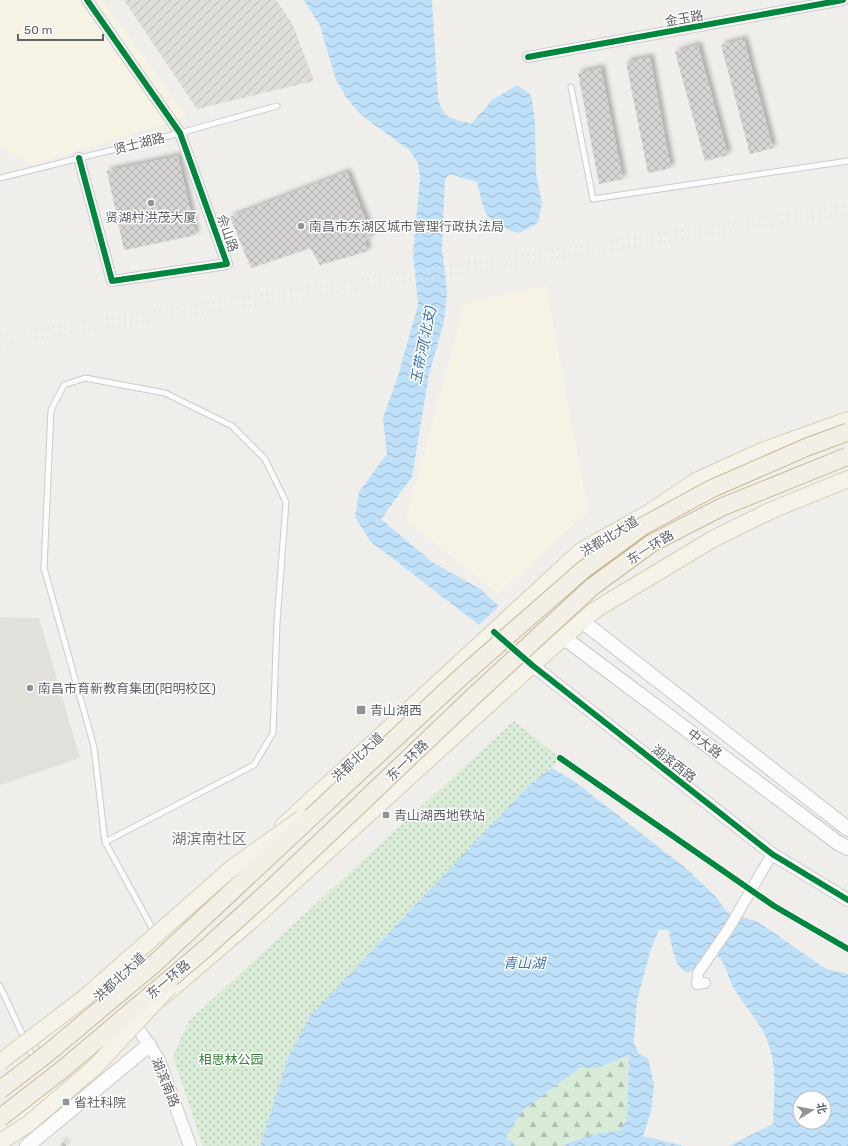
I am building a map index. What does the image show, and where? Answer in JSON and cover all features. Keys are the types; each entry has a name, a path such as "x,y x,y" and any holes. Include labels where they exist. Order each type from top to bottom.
{"highway":[{"name":"东一环路","path":"0,1090 48,1053 153,965 462,676 583,570 643,526 711,489 807,447 848,432"},
{"name":"东一环路","path":"0,1118 63,1070 271,889 476,694 592,587 652,543 722,507 848,456"}],"main road":[{"name":"洪都北大道","path":"0,1081 33,1057 581,551 650,512 698,480 762,452 848,420"},
{"path":"0,1129 53,1090 252,920 532,665 596,610 713,539 770,511 848,479"},
{"name":"中大路","path":"582,621 848,829"},
{"name":"中大路","path":"564,637 832,838 848,848"},
{"path":"0,1062 84,1000 232,868 341,790"},
{"path":"0,1142 28,1124 94,1068 205,948"},
{"path":"27,1146 149,1045"}],"street":[{"name":"佘山路","path":"79,158 112,282 227,264 180,133 87,0"},
{"name":"金玉路","path":"528,57 843,0"},
{"name":"湖滨西路","path":"494,632 532,665 772,854 848,900"},
{"path":"705,983 697,984 698,973 729,928 772,854"},
{"name":"湖滨南路","path":"133,1021 159,1060 190,1146"}],"lane":[{"path":"570,87 593,199 848,161"},
{"name":"贤士湖路","path":"0,178 180,133 277,106"},
{"path":"105,842 254,765 273,733 277,622 286,502 265,459 232,426 165,393 85,378 64,385 51,410 44,568 94,747 105,842 159,941"},
{"path":"0,986 33,1057"}],"shaded area":[{"path":"0,0 102,0 187,117 33,165 0,147"},
{"path":"124,0 276,0 293,25 314,81 197,109"},
{"path":"546,286 588,511 498,594 406,520 465,303"},
{"name":"南昌市育新教育集团(阳明校区)","path":"0,617 39,618 80,758 0,785"}],"green space":[{"name":"相思林公园","path":"514,721 560,758 552,768 529,785 288,1058 260,1146 203,1146 173,1056 189,1021"},
{"path":"629,1055 627,1119 619,1131 604,1132 575,1139 562,1146 517,1146 506,1138 522,1111 580,1068 599,1068"}],"water":[{"name":"玉带河(北支)","path":"304,0 432,0 438,98 440,105 449,117 471,124 492,100 517,85 531,95 535,121 536,174 542,203 538,223 519,233 507,229 492,221 488,216 482,202 477,182 450,174 445,179 442,247 447,291 444,322 429,374 412,477 381,519 432,562 480,589 499,606 479,625 370,541 355,517 359,492 387,454 383,418 398,376 418,305 413,253 420,178 418,163 410,151 360,114 346,97 336,80 320,26"},
{"name":"青山湖","path":"552,768 574,781 687,869 715,896 727,912 758,922 826,969 848,974 848,1146 729,1146 773,1124 774,1075 771,1051 761,1028 733,987 724,964 718,956 714,953 706,955 693,970 688,973 683,970 676,960 668,930 659,930 651,949 637,1000 634,1043 639,1054 648,1058 654,1085 651,1111 643,1136 684,1146 562,1146 576,1140 604,1132 619,1131 627,1119 629,1055 599,1068 580,1068 522,1111 506,1138 517,1146 260,1146 288,1058 310,1016 529,785"}],"building":[{"path":"744,39 773,148 750,154 721,45"},
{"path":"698,45 728,155 705,161 675,52"},
{"path":"650,57 671,168 648,173 626,62"},
{"path":"601,68 623,179 599,184 578,73"},
{"name":"贤湖村洪茂大厦","path":"178,156 196,235 124,250 107,171"},
{"name":"南昌市东湖区城市管理行政执法局","path":"347,172 372,236 365,241 368,251 320,265 310,248 251,268 230,217"},
{"path":"63,1142 67,1146 59,1146"}],"railway":[{"path":"0,335 848,205"},
{"path":"0,344 848,213"}],"cycle path":[{"path":"79,158 112,281 227,264 180,133 87,0"},
{"path":"528,57 843,0"},
{"path":"494,632 532,665 772,854 848,900"},
{"path":"560,758 774,906 848,949"}],"place":[{"name":"贤湖村洪茂大厦","path":"151,203"},
{"name":"南昌市东湖区城市管理行政执法局","path":"301,226"},
{"name":"南昌市育新教育集团(阳明校区)","path":"30,688"},
{"name":"青山湖西","path":"361,710"},
{"name":"青山湖西地铁站","path":"386,815"},
{"name":"省社科院","path":"66,1102"}],"district":[{"name":"湖滨南社区","path":"209,839"}]}
